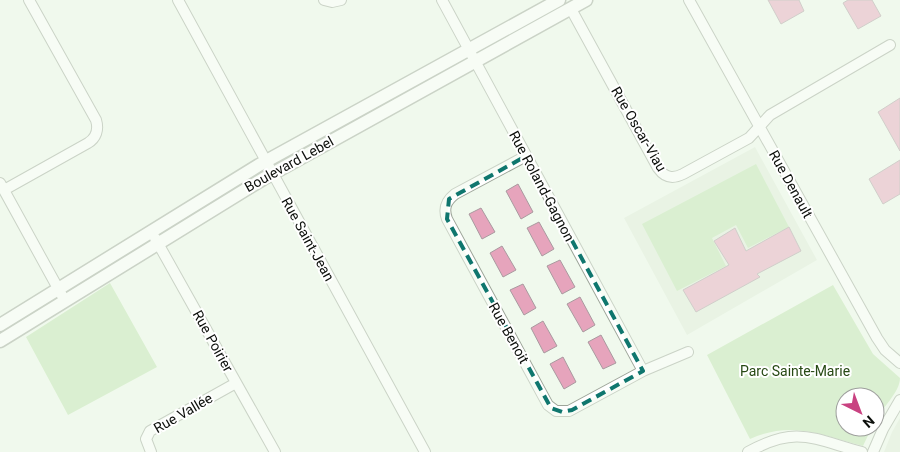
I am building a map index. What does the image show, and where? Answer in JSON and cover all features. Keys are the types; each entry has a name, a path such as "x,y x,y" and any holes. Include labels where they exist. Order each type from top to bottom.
{"street":[{"path":"29,0 96,120 97,128 95,137 88,143 2,186 65,301"},
{"name":"Rue Saint-Jean","path":"178,0 425,452"},
{"path":"324,0 332,2 341,0"},
{"name":"Rue Roland-Gagnon","path":"442,0 643,371"},
{"name":"Boulevard Lebel","path":"0,325 59,290 150,230 266,161 559,0"},
{"name":"Boulevard Lebel","path":"0,341 272,173 586,0"},
{"name":"Rue Denault","path":"689,0 877,338 885,350 900,362"},
{"name":"Rue Oscar-Viau","path":"571,8 663,175 673,178 684,174 749,138 770,115 890,45"},
{"name":"Rue Benoit","path":"526,156 452,196 446,204 445,213 548,405 556,411 569,411 643,371 688,352"},
{"name":"Rue Poirier","path":"150,230 275,452"},
{"name":"Rue Vallée","path":"151,452 146,440 150,431 236,383"},
{"path":"873,452 885,424 900,400"},
{"path":"748,452 779,438 795,436 814,438 862,452"}],"highlighted area":[{"path":"526,156 643,371 572,410 562,412 551,408 447,219 449,199"}],"shaded area":[{"path":"755,147 817,260 687,335 624,218"},
{"path":"900,418 900,452 884,452 892,432"}],"green space":[{"path":"756,164 789,227 748,248 736,225 712,238 726,266 677,291 642,224"},
{"path":"110,283 157,367 68,415 26,337"},
{"name":"Parc Sainte-Marie","path":"833,285 873,354 900,378 894,395 885,407 885,387 835,387 835,437 867,437 863,446 820,434 793,430 765,433 750,439 707,355"}],"building":[{"path":"768,0 799,0 804,11 781,24"},
{"path":"848,0 872,0 881,16 858,29 843,3"},
{"path":"900,98 900,151 878,112"},
{"path":"900,160 900,194 883,204 869,179"},
{"path":"518,184 533,212 521,219 506,191"},
{"path":"481,208 495,232 482,239 469,214"},
{"path":"539,222 554,249 542,256 527,228"},
{"path":"789,227 801,251 757,274 760,277 696,312 683,290 729,265 714,241 735,228 746,251"},
{"path":"502,246 516,270 503,277 490,253"},
{"path":"560,260 575,287 562,294 547,266"},
{"path":"523,284 536,308 524,315 510,290"},
{"path":"580,297 595,325 583,332 567,304"},
{"path":"543,321 557,346 544,353 531,328"},
{"path":"601,335 616,363 603,369 588,342"},
{"path":"563,357 576,382 564,389 550,364"}]}
